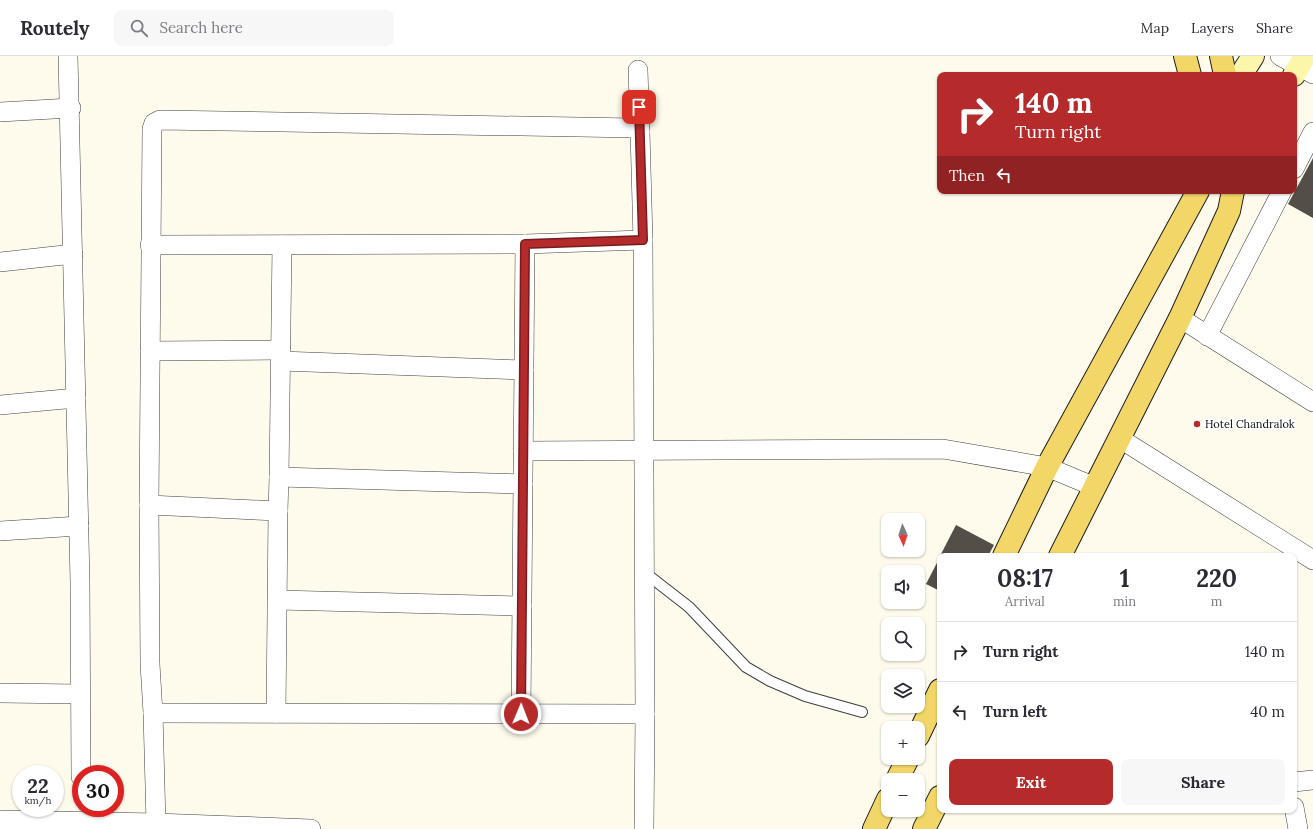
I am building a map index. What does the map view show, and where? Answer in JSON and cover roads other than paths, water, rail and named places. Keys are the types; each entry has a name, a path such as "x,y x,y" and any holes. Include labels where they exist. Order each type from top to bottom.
{"main road":[{"path":"1185,56 1189,72"},
{"path":"1220,56 1224,72"},
{"path":"1243,72 1253,56"},
{"path":"1005,553 1047,467 1196,194"},
{"path":"1062,553 1180,318 1229,211 1232,194"},
{"path":"925,721 937,696"},
{"path":"924,829 937,803"},
{"path":"874,829 881,814"}],"street":[{"path":"68,56 79,526 81,765"},
{"path":"1280,56 1303,68"},
{"path":"638,70 643,240 644,829"},
{"path":"0,112 70,108"},
{"path":"156,823 150,664 149,505 150,245 152,129 154,123 160,120 635,128 639,129 640,132"},
{"path":"1297,163 1313,132"},
{"path":"1207,336 1280,194"},
{"path":"150,245 525,244 643,240"},
{"path":"521,714 525,244"},
{"path":"276,713 282,245"},
{"path":"0,262 73,254"},
{"path":"1180,318 1313,402"},
{"path":"150,351 281,355 524,370"},
{"path":"0,405 76,398"},
{"path":"1119,438 1313,560"},
{"path":"523,451 943,449 1047,467 1095,487"},
{"path":"279,477 523,484"},
{"path":"149,505 278,511"},
{"path":"0,531 79,526"},
{"path":"278,600 522,606"},
{"path":"0,693 80,694"},
{"path":"153,713 645,714"},
{"path":"1297,782 1313,780"},
{"path":"1295,813 1298,829"},
{"path":"0,820 86,820 311,829"}],"lane":[{"path":"644,572 689,607 746,667 770,681 805,696 862,712"}],"place":[{"name":"Hotel Chandralok","path":"1197,424"}]}
